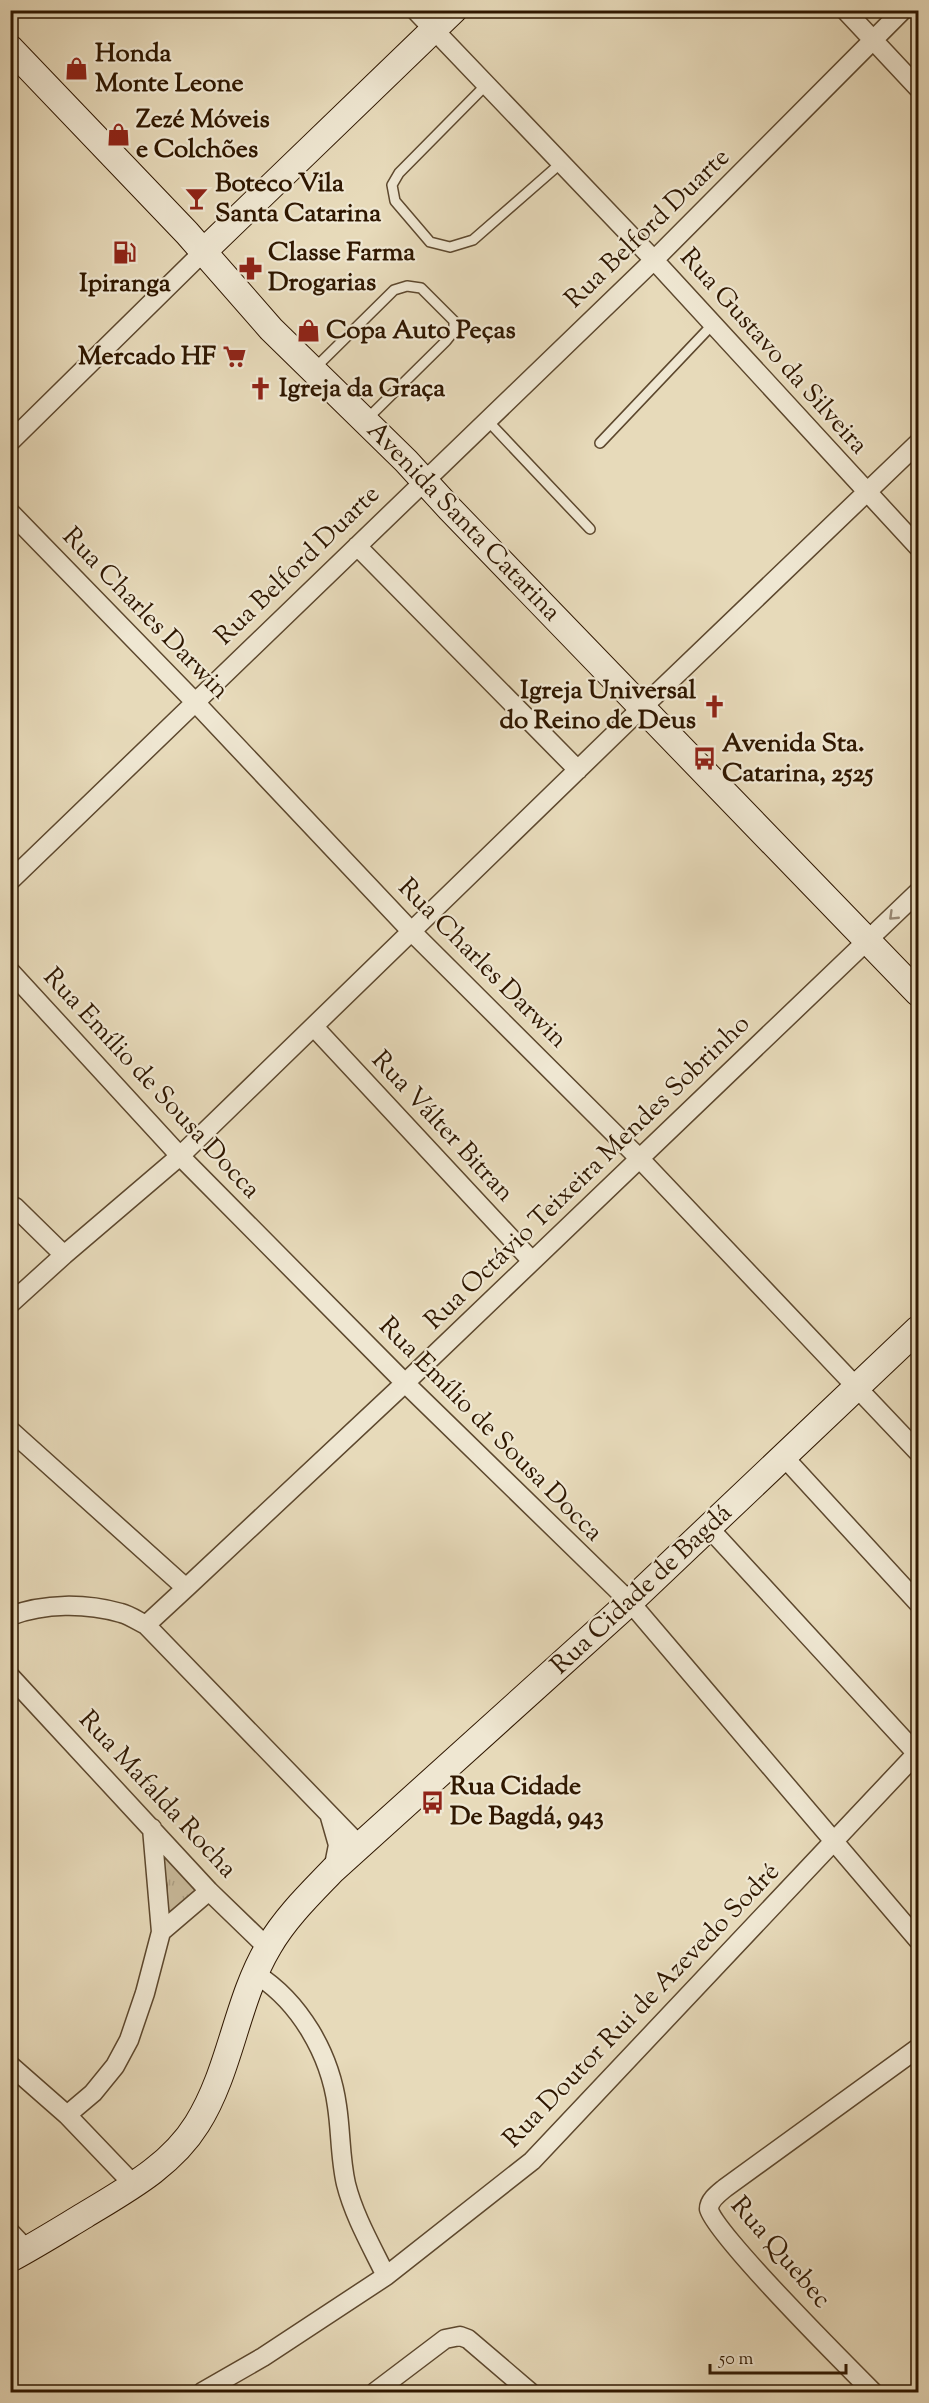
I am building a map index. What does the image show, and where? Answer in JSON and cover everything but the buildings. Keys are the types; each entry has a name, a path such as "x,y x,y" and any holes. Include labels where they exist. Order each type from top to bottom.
{"street":[{"name":"Rua Gustavo da Silveira","path":"415,10 654,260 918,547"},
{"path":"10,442 454,10"},
{"path":"844,10 918,88"},
{"name":"Rua Belford Duarte","path":"10,881 194,701 654,260 903,10"},
{"name":"Avenida Santa Catarina","path":"10,48 203,252 271,329 365,420 918,993"},
{"path":"10,1304 180,1156 918,443"},
{"name":"Rua Charles Darwin","path":"10,512 194,701 412,932 640,1159 918,1452"},
{"path":"357,546 578,770"},
{"name":"Rua Octávio Teixeira Mendes Sobrinho","path":"146,1625 405,1383 918,892"},
{"name":"Rua Emílio de Sousa Docca","path":"10,971 180,1156 405,1383 630,1602 918,1940"},
{"name":"Rua Válter Bitran","path":"314,1027 532,1261"},
{"path":"10,1205 15,1207 64,1255"},
{"name":"Rua Cidade de Bagdá","path":"16,2247 134,2185 172,2155 197,2125 216,2084 256,1974 268,1948 302,1901 333,1870 630,1602 918,1329"},
{"path":"10,1430 186,1588"},
{"path":"784,1457 918,1603"},
{"path":"709,1528 918,1753"},
{"path":"10,1616 33,1609 69,1605 122,1613 146,1625 361,1847"},
{"name":"Rua Mafalda Rocha","path":"10,1676 209,1891 268,1948"},
{"name":"Rua Doutor Rui de Azevedo Sodré","path":"202,2392 263,2357 386,2276 532,2161 918,1753"},
{"path":"330,1815 338,1845 333,1870"},
{"path":"67,2115 93,2093 108,2074 129,2040 145,1993 161,1932 152,1828"},
{"path":"161,1932 209,1891"},
{"path":"256,1974 273,1984 291,2002 322,2054 335,2091 346,2186 386,2276"},
{"name":"Rua Quebec","path":"873,2392 763,2278 719,2228 708,2208 711,2201 725,2188 918,2048"},
{"path":"10,2065 67,2115 134,2185"},
{"path":"375,2392 445,2339 459,2336 478,2345 530,2392"}],"lane":[{"path":"486,85 399,173 392,185 395,201 430,242 450,247 473,240 561,163"},
{"path":"313,370 394,290 407,286 421,288 454,321 454,331 365,420"},
{"path":"600,443 713,324"},
{"path":"487,420 590,529"}],"green space":[{"path":"159,1844 202,1887 167,1924 167,1885"}],"place":[{"name":"Honda Monte Leone","path":"77,69"},
{"name":"Zezé Móveis e Colchões","path":"118,135"},
{"name":"Boteco Vila Santa Catarina","path":"197,199"},
{"name":"Ipiranga","path":"125,253"},
{"name":"Classe Farma Drogarias","path":"250,268"},
{"name":"Copa Auto Peças","path":"308,331"},
{"name":"Mercado HF","path":"234,357"},
{"name":"Igreja da Graça","path":"261,389"},
{"name":"Igreja Universal do Reino de Deus","path":"714,706"},
{"name":"Avenida Sta. Catarina, 2525","path":"704,759"},
{"name":"Rua Cidade De Bagdá, 943","path":"432,1802"}]}
